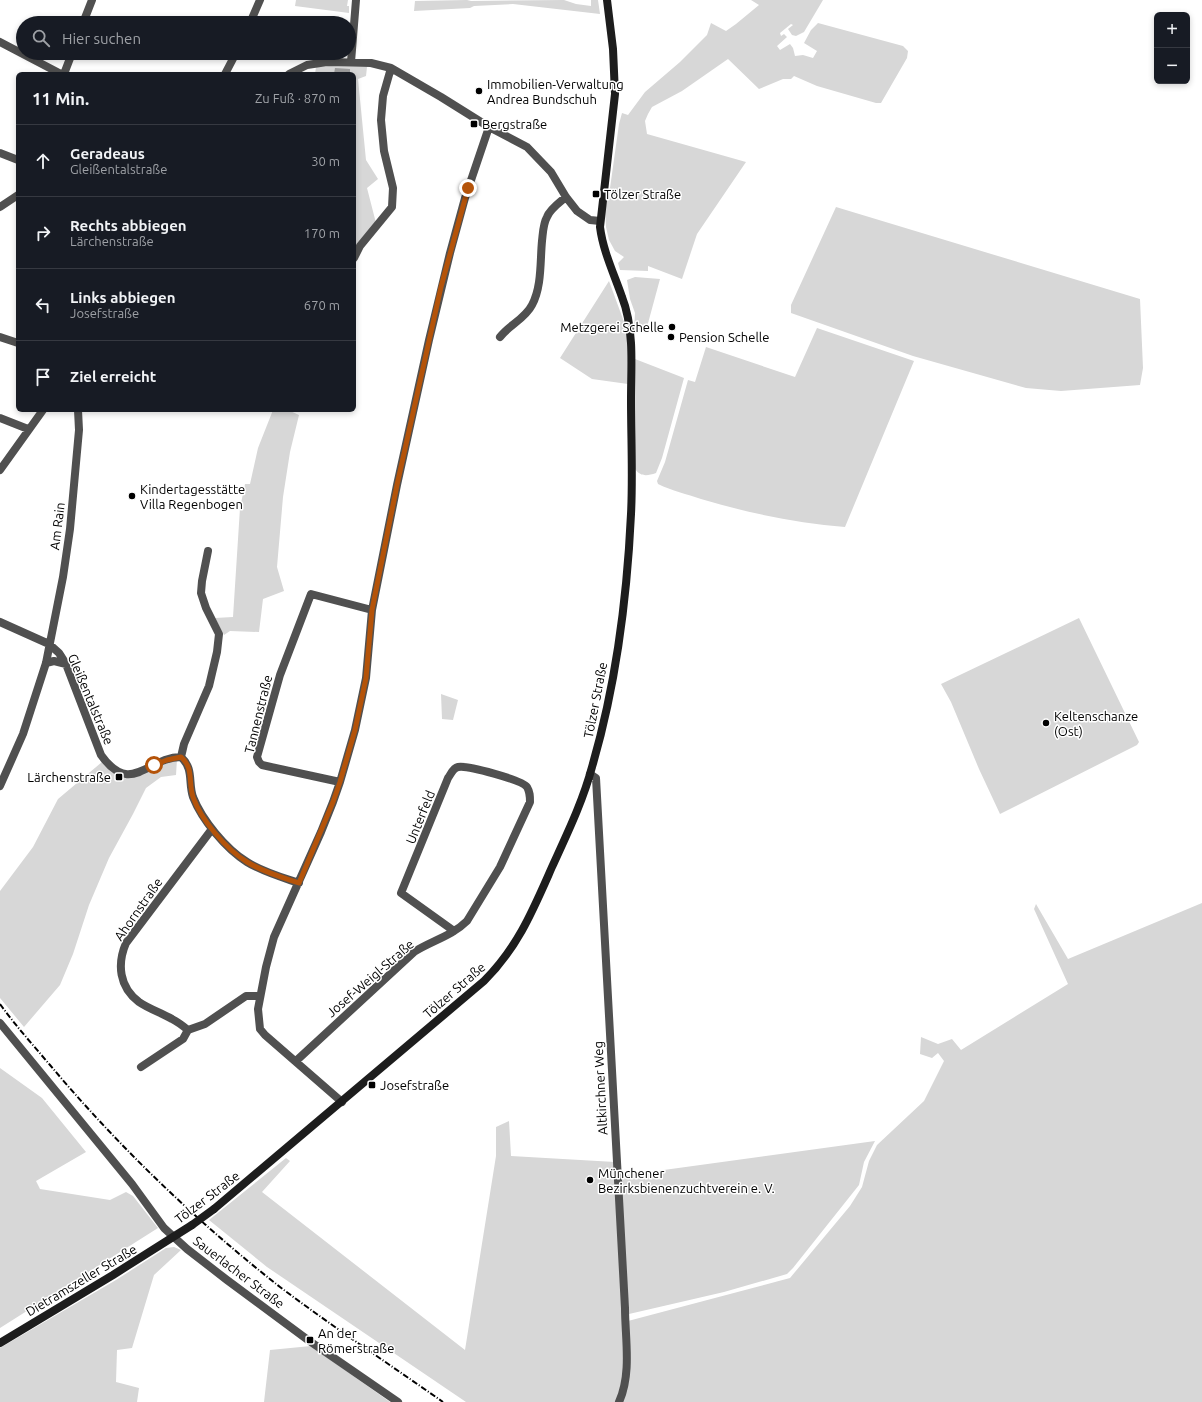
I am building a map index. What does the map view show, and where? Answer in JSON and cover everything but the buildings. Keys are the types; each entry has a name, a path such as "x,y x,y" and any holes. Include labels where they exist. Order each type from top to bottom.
{"main road":[{"name":"Tölzer Straße","path":"174,1237 214,1209 484,981 508,954 531,914 567,833 590,774 612,682 622,616 629,547 632,476 632,343 623,298 603,245 600,221 615,94 613,49 607,0"},
{"name":"Dietramszeller Straße","path":"0,1343 174,1237"}],"street":[{"path":"86,16 92,0"},
{"path":"253,16 260,0"},
{"path":"355,16 356,0"},
{"path":"0,42 16,50"},
{"path":"35,60 59,72"},
{"path":"64,72 69,60"},
{"path":"226,72 232,60"},
{"path":"293,72 308,65 328,62 371,63 391,68 489,127 527,147 550,172 577,211 590,220 600,221"},
{"path":"356,254 360,246 392,207 393,188 384,151 380,120 383,96 391,68"},
{"path":"342,1102 265,1036 260,1029 258,1009 266,967 274,937 321,832 340,782 355,730 366,678 372,610 397,485 448,259 465,198 489,127"},
{"path":"0,152 16,159"},
{"path":"0,207 16,196"},
{"path":"500,337 505,330 526,315 532,306 538,289 543,227 547,216 556,205 566,197"},
{"path":"0,337 16,342"},
{"path":"0,470 41,412"},
{"name":"Am Rain","path":"0,786 23,734 46,663 63,577 70,528 80,430 78,412"},
{"path":"0,418 28,429"},
{"path":"208,551 201,593 206,608 219,634 218,646 209,686 184,744 181,757 189,767 192,792 195,802 212,829 236,854 248,862 269,873 299,883"},
{"name":"Tannenstraße","path":"340,782 262,765 258,762 257,757 280,675 311,594 372,610"},
{"name":"Gleißentalstraße","path":"0,622 49,644 59,653 66,664 101,755 114,769 124,773 134,774 167,760 181,757"},
{"path":"46,663 54,661 66,664"},
{"name":"Unterfeld","path":"454,931 401,893 448,778 454,769 458,767 482,770 521,782 526,786 530,794"},
{"name":"Altkirchner Weg","path":"590,774 596,778 625,1308 625,1383 619,1402"},
{"name":"Josef-Weigl-Straße","path":"296,1061 414,952 422,946 439,940 461,928 467,921 500,867 530,802 530,794"},
{"name":"Ahornstraße","path":"188,1030 174,1020 139,1002 134,997 128,990 123,980 120,972 120,960 126,943 212,829"},
{"path":"141,1067 183,1039 188,1030 206,1024 246,996 260,996"},
{"name":"Sauerlacher Straße","path":"0,1023 132,1184 164,1228 227,1280 308,1340 398,1402"}],"shaded area":[{"path":"296,0 348,0 347,6 349,6 349,13 295,6"},
{"path":"564,0 576,4 591,6 591,0 598,0 600,14 513,4 414,11 415,1"},
{"path":"751,0 823,0 804,32 796,36 792,35 788,29 793,25 791,24 780,33 781,36 784,34 787,37 777,46 780,50 790,44 793,48 795,56 803,55 813,58 817,51 804,43 811,30 818,23 903,46 908,51 907,58 881,103 876,103 817,86 794,76 791,79 783,79 759,89 728,59 682,91 652,107 645,121 647,134 746,162 697,234 682,279 648,266 648,271 620,270 618,263 624,257 615,251 609,240 606,227 605,210 622,113 628,115 645,92 680,62 707,35 711,23 726,31 759,5"},
{"path":"316,67 367,67 366,76 358,79 366,160 378,179 367,188 376,223 356,248 356,72 315,72"},
{"path":"335,68 350,69 350,72 334,72"},
{"path":"836,207 1140,299 1143,368 1140,385 1061,391 1026,388 913,356 791,313 791,305"},
{"path":"635,277 660,279 647,327 642,330 634,331 635,313 630,299 627,280"},
{"path":"609,281 627,330 628,384 592,379 560,358"},
{"path":"817,328 914,361 845,527 808,523 736,509 674,491 658,484 657,481 665,462 688,380 695,382 706,347 795,377"},
{"path":"635,359 684,378 662,458 656,473 647,475 642,475 635,469"},
{"path":"272,412 292,412 299,415 290,452 283,497 277,567 284,591 263,599 259,632 230,631 224,635 215,618 233,617 240,508 245,484 250,484 258,448"},
{"path":"1079,618 1139,742 1137,745 1000,814 979,769 951,702 941,684"},
{"path":"441,694 458,700 453,720 442,719"},
{"path":"177,759 176,775 161,777 146,788 109,858 89,905 73,954 60,985 24,1027 0,998 0,891 33,847 58,799 102,762 114,772 145,773"},
{"path":"1202,903 1202,1402 466,1402 267,1267 209,1220 286,1158 290,1161 262,1192 465,1350 496,1156 496,1127 509,1121 511,1156 615,1162 628,1321 790,1278 850,1206 862,1187 869,1161 877,1145 924,1101 944,1061 938,1053 932,1058 920,1054 921,1037 938,1044 952,1039 961,1050 1068,984 1034,909 1036,904 1068,959"},
{"path":"0,1068 42,1098 86,1152 36,1181 40,1189 110,1200 126,1192 133,1196 158,1228 0,1328"},
{"path":"875,1141 864,1162 859,1185 787,1274 724,1292 629,1314 620,1176"},
{"path":"174,1247 181,1250 154,1275 132,1348 117,1350 116,1382 139,1388 137,1402 0,1402 0,1348 116,1280 166,1248"},
{"path":"311,1346 390,1402 264,1402 270,1350"}],"railway":[{"path":"0,1004 12,1020 103,1125 159,1182 218,1236 280,1287 443,1402"}],"place":[{"name":"Immobilien-Verwaltung Andrea Bundschuh","path":"479,91"},
{"name":"Bergstraße","path":"474,124"},
{"name":"Tölzer Straße","path":"596,194"},
{"name":"Metzgerei Schelle","path":"672,327"},
{"name":"Pension Schelle","path":"671,337"},
{"name":"Kindertagesstätte Villa Regenbogen","path":"132,496"},
{"name":"Keltenschanze (Ost)","path":"1046,723"},
{"name":"Lärchenstraße","path":"119,777"},
{"name":"Josefstraße","path":"372,1085"},
{"name":"Münchener Bezirksbienenzuchtverein e. V.","path":"590,1180"},
{"name":"An der Römerstraße","path":"310,1340"}],"route":[{"path":"154,765 176,757 181,757 189,767 192,792 195,802 212,829 236,854 248,862 269,873 299,883 333,802 355,730 366,678 372,610 397,485 441,287 468,188"}]}
